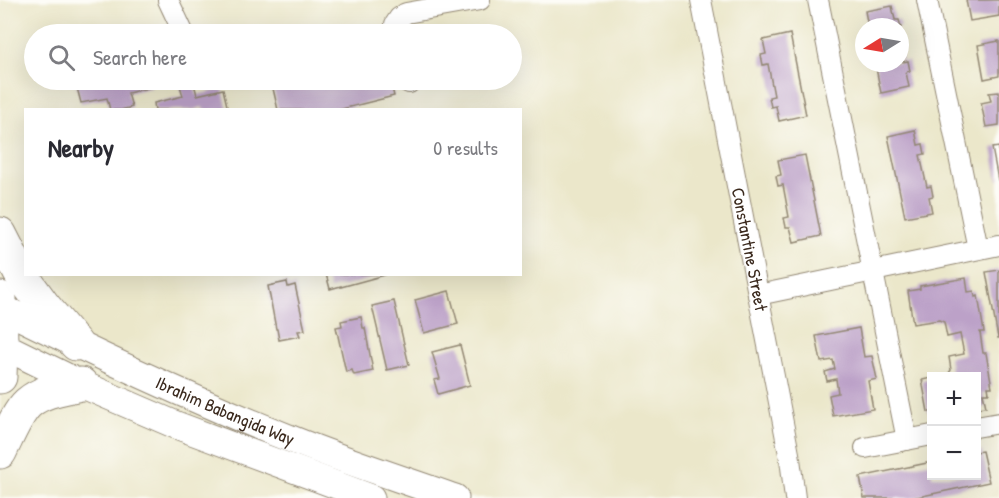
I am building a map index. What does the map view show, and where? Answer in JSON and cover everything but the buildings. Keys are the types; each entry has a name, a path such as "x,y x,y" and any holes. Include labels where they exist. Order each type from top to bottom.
{"highway":[{"path":"0,234 20,273 76,344"},
{"path":"0,298 0,377"},
{"path":"0,452 15,422 28,403 47,392 81,384"}],"main road":[{"name":"Ibrahim Babangida Way","path":"0,307 183,394 298,442 455,498"},
{"name":"Ibrahim Babangida Way","path":"1,344 81,384 176,425 371,498"}],"street":[{"path":"168,0 179,24"},
{"path":"395,24 406,14 448,3 480,0"},
{"name":"Constantine Street","path":"701,0 790,459 795,498"},
{"path":"818,0 907,440"},
{"path":"927,0 978,249"},
{"path":"758,295 999,245"},
{"path":"981,426 999,423"},
{"path":"865,448 927,436"}]}
